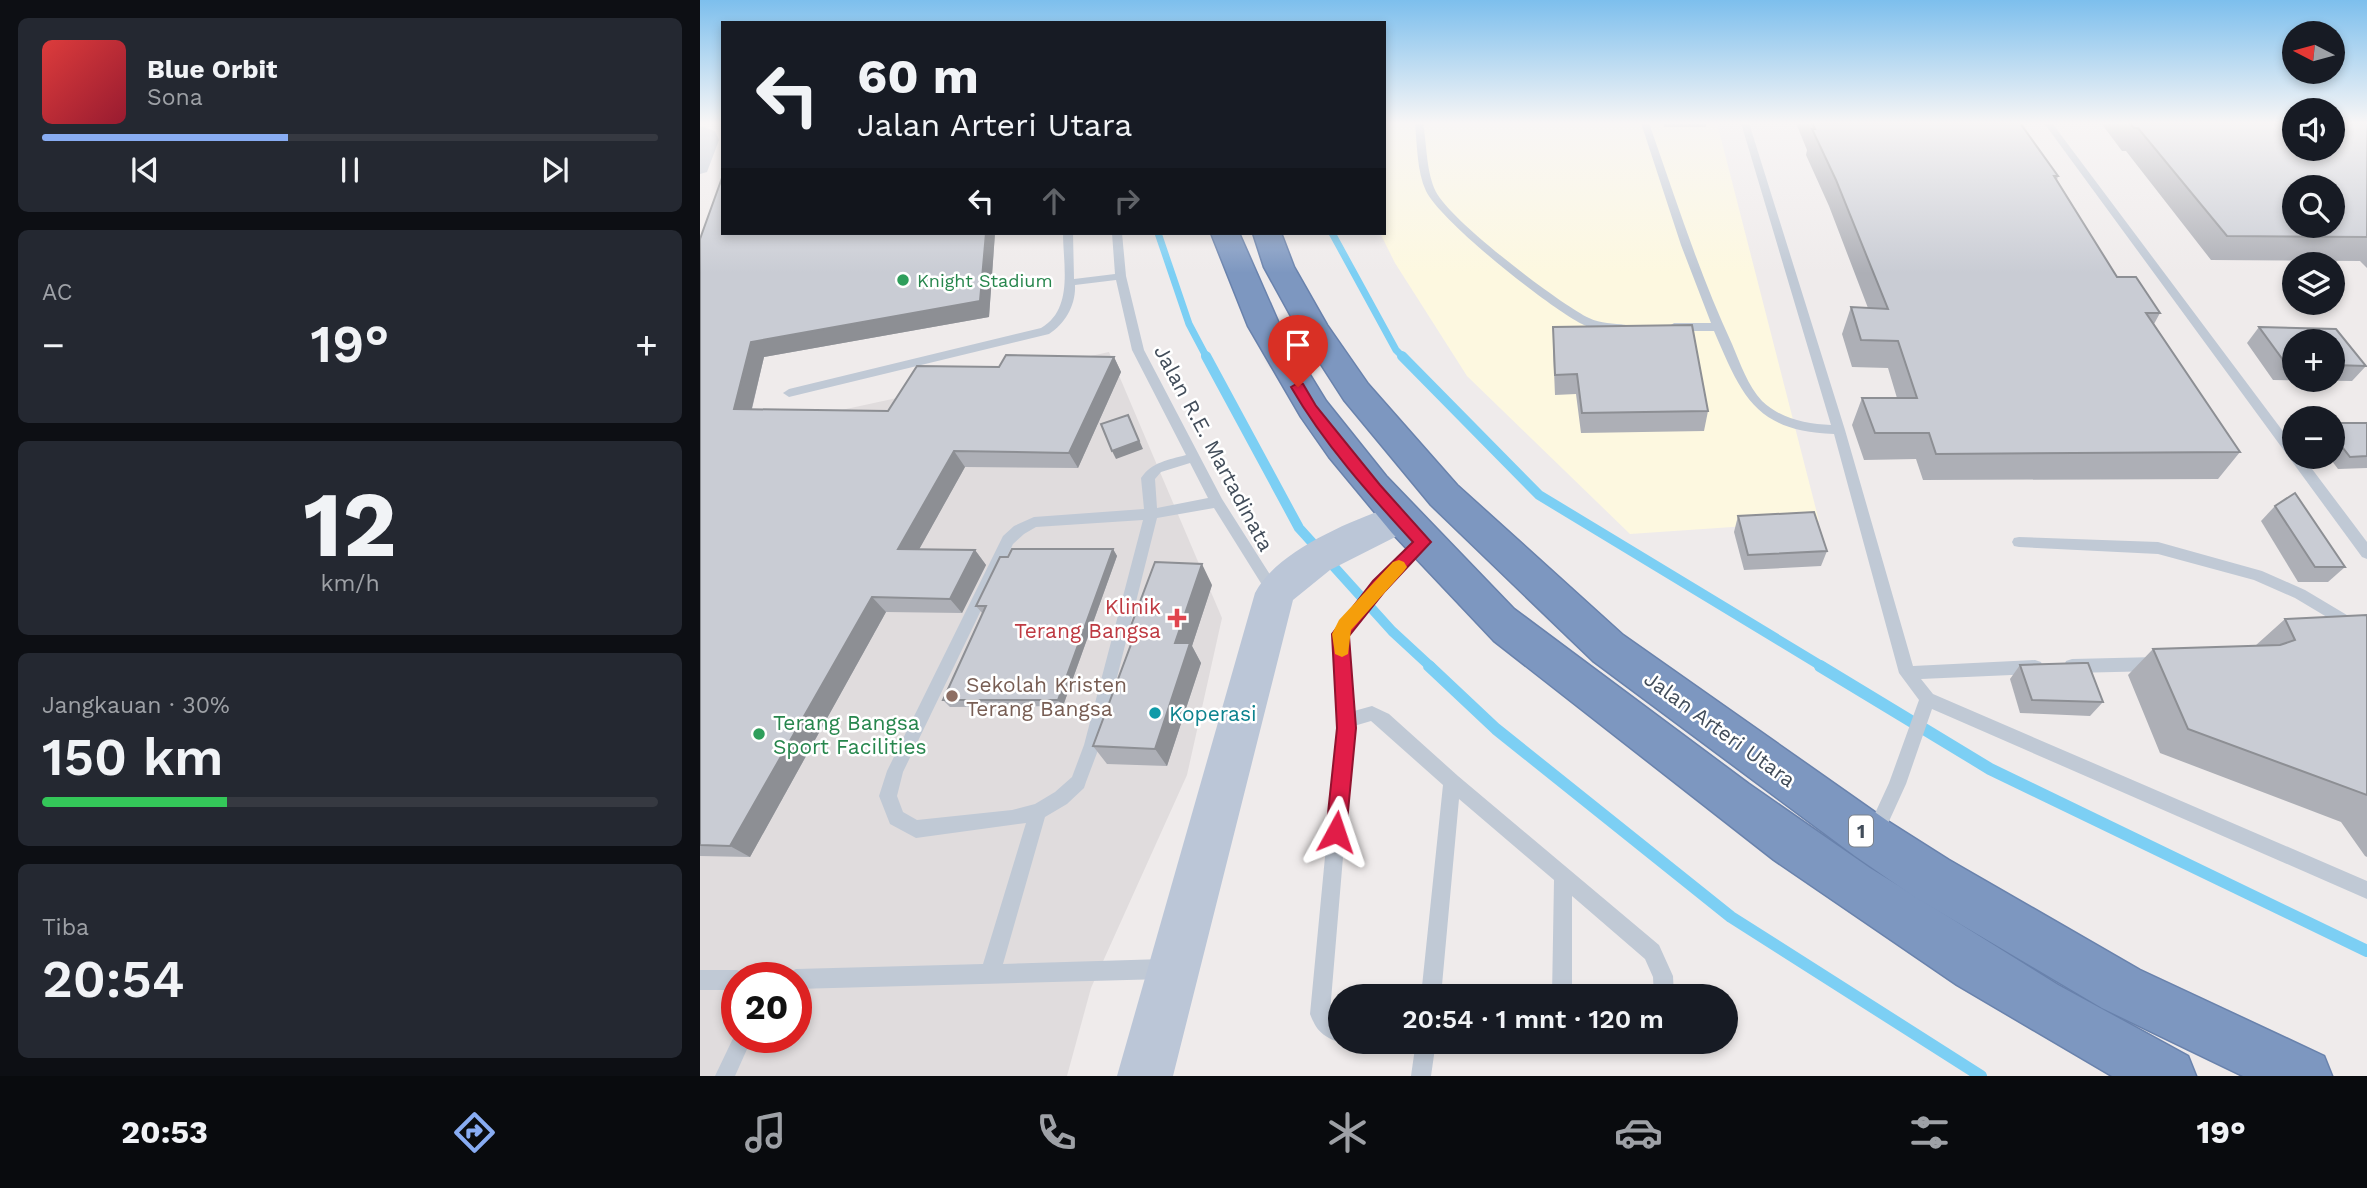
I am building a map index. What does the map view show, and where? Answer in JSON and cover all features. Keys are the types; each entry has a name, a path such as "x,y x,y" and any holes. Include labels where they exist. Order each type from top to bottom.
{"highway":[{"name":"1","path":"1226,235 1240,276 1272,342 1311,410 1412,530 1507,627 1745,810 1886,910 1990,974 2168,1076"},
{"name":"Jalan Arteri Utara","path":"1268,235 1286,279 1356,392 1444,495 1608,648 1872,839 1931,878 2121,989 2304,1076"}],"street":[{"path":"1145,1076 1172,969 1291,580 1362,536 1412,530"}],"lane":[{"path":"1428,173 1431,193 1444,210 1479,241 1584,320 1610,328 1637,328"},
{"path":"1663,173 1717,327 1748,390 1761,407 1784,422 1808,429 1839,430"},
{"path":"1760,173 1839,430 1907,673 1927,699 2367,890"},
{"path":"2085,173 2282,438"},
{"path":"789,393 1045,331 1054,326 1070,296 1068,235"},
{"name":"Jalan R.E. Martadinata","path":"1117,235 1122,276 1138,350 1217,502 1291,580"},
{"path":"1069,284 1122,276"},
{"path":"1664,328 1717,327"},
{"path":"1193,457 1151,472 1148,478 1151,513 1092,745 1078,782 1061,798 1038,812 1012,818 916,829 896,818 888,796 895,771 1008,540 1034,522 1151,513 1217,502"},
{"path":"2305,469 2367,553"},
{"path":"1328,1026 1320,1014 1346,721 1341,634 1345,625 1379,586 1412,530"},
{"path":"2019,542 2158,548 2257,575 2300,594 2367,635"},
{"path":"1907,673 2170,664"},
{"path":"1872,839 1897,784 1927,699"},
{"path":"1346,721 1372,713 1383,719 1452,782 1652,952 1663,976 1663,984"},
{"path":"1432,984 1452,782"},
{"path":"990,974 1038,812"},
{"path":"1562,984 1563,876"},
{"path":"812,979 1172,969"},
{"path":"700,980 721,980"},
{"path":"724,1076 735,1053"},
{"path":"1421,1076 1424,1054"}],"shaded area":[{"path":"1386,173 1730,173 1819,521 1630,534 1467,376 1395,263 1381,235 1386,235"},
{"name":"Sekolah Kristen Terang Bangsa","path":"1109,352 1222,618 1187,775 1091,988 1067,1076 700,1076 700,510 745,431"}],"building":[{"path":"1833,173 2056,173 2058,176 2054,176 2117,277 2136,277 2160,313 2146,313 2240,452 1936,454 1929,433 1875,433 1862,398 1917,398 1898,341 1861,340 1851,307 1888,309"},
{"path":"2175,173 2367,173 2367,237 2345,237 2345,175 2282,175 2282,236 2227,236"},
{"name":"Terang Bangsa Sport Facilities","path":"721,181 721,235 986,235 980,301 751,342 734,409 888,411 917,366 999,367 1006,355 1114,357 1069,453 954,451 898,549 975,550 950,599 872,597 730,846 700,845 700,239"},
{"path":"1692,325 1708,411 1582,413 1577,374 1555,375 1553,327"},
{"path":"2259,327 2336,329 2282,329 2282,359"},
{"path":"2345,340 2366,366 2345,365"},
{"path":"1128,415 1139,441 1112,451 1101,424"},
{"path":"2345,423 2367,423 2367,456 2350,457 2345,451"},
{"path":"2295,493 2345,567 2315,567 2275,506"},
{"path":"1814,512 1827,551 1748,555 1738,516"},
{"path":"1012,549 1113,549 1058,700 943,700 986,606 976,606 1000,557 1008,557"},
{"path":"1155,562 1202,564 1175,643 1190,643 1155,749 1093,746 1136,631 1129,631"},
{"path":"2367,615 2367,795 2188,729 2153,649 2280,645 2295,640 2285,619"},
{"path":"2088,663 2103,702 2032,700 2020,665"}],"waterway":[{"path":"1159,235 1189,324 1207,358"},
{"path":"1333,235 1396,350 1402,356"},
{"path":"1206,356 1299,528 1392,631 1431,667"},
{"path":"1402,356 1539,495 1823,667"},
{"path":"1429,666 1496,729 1731,917 1981,1076"},
{"path":"1820,666 1990,769 2367,951"}],"slow traffic":[{"path":"1342,649 1341,634 1345,625 1399,567"}],"place":[{"name":"Knight Stadium","path":"903,280"},
{"name":"Klinik Terang Bangsa","path":"1177,618"},
{"name":"Sekolah Kristen Terang Bangsa","path":"952,696"},
{"name":"Koperasi","path":"1155,713"},
{"name":"Terang Bangsa Sport Facilities","path":"759,734"}],"route":[{"path":"1298,387 1311,410 1374,489 1423,542 1379,586 1345,625 1341,634 1346,728 1336,832"}]}
